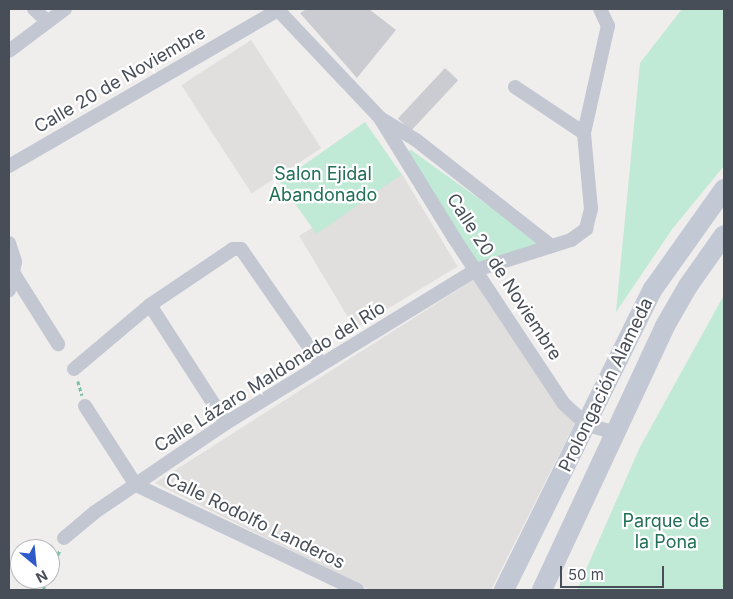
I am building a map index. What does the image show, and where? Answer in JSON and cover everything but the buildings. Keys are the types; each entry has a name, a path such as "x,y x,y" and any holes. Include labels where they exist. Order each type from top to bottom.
{"main road":[{"name":"Prolongación Alameda","path":"504,590 653,289 699,220 724,189"},
{"name":"Prolongación Alameda","path":"542,590 676,306 724,236"}],"street":[{"path":"34,9 47,21"},
{"path":"9,51 65,9"},
{"name":"Calle 20 de Noviembre","path":"9,166 279,9 380,118 476,270 564,404 587,425 616,433"},
{"path":"515,87 584,132 608,26 600,9"},
{"name":"Calle 20 de Noviembre","path":"380,118 416,140 551,246"},
{"name":"Calle Lázaro Maldonado del Río","path":"64,538 78,524 226,423 476,270 571,240 586,229 590,209 584,132"},
{"path":"9,243 15,262 14,274 9,290"},
{"path":"74,369 150,305 233,249 241,249 321,364"},
{"path":"14,274 58,344"},
{"path":"150,305 226,423"},
{"path":"85,406 136,485"},
{"name":"Calle Rodolfo Landeros","path":"136,485 357,590"}],"path":[{"path":"60,548 64,538"}],"shaded area":[{"path":"251,40 321,148 252,193 181,85"},
{"path":"402,174 458,267 355,328 299,236"},
{"path":"481,275 576,421 491,590 370,590 155,483"}],"green space":[{"path":"682,9 724,9 724,166 673,228 616,312 640,63"},
{"name":"Salon Ejidal Abandonado","path":"365,122 402,174 317,234 280,182"},
{"path":"411,150 542,244 478,266 405,152"},
{"name":"Parque de la Pona","path":"724,295 724,590 577,590 640,447"}]}
